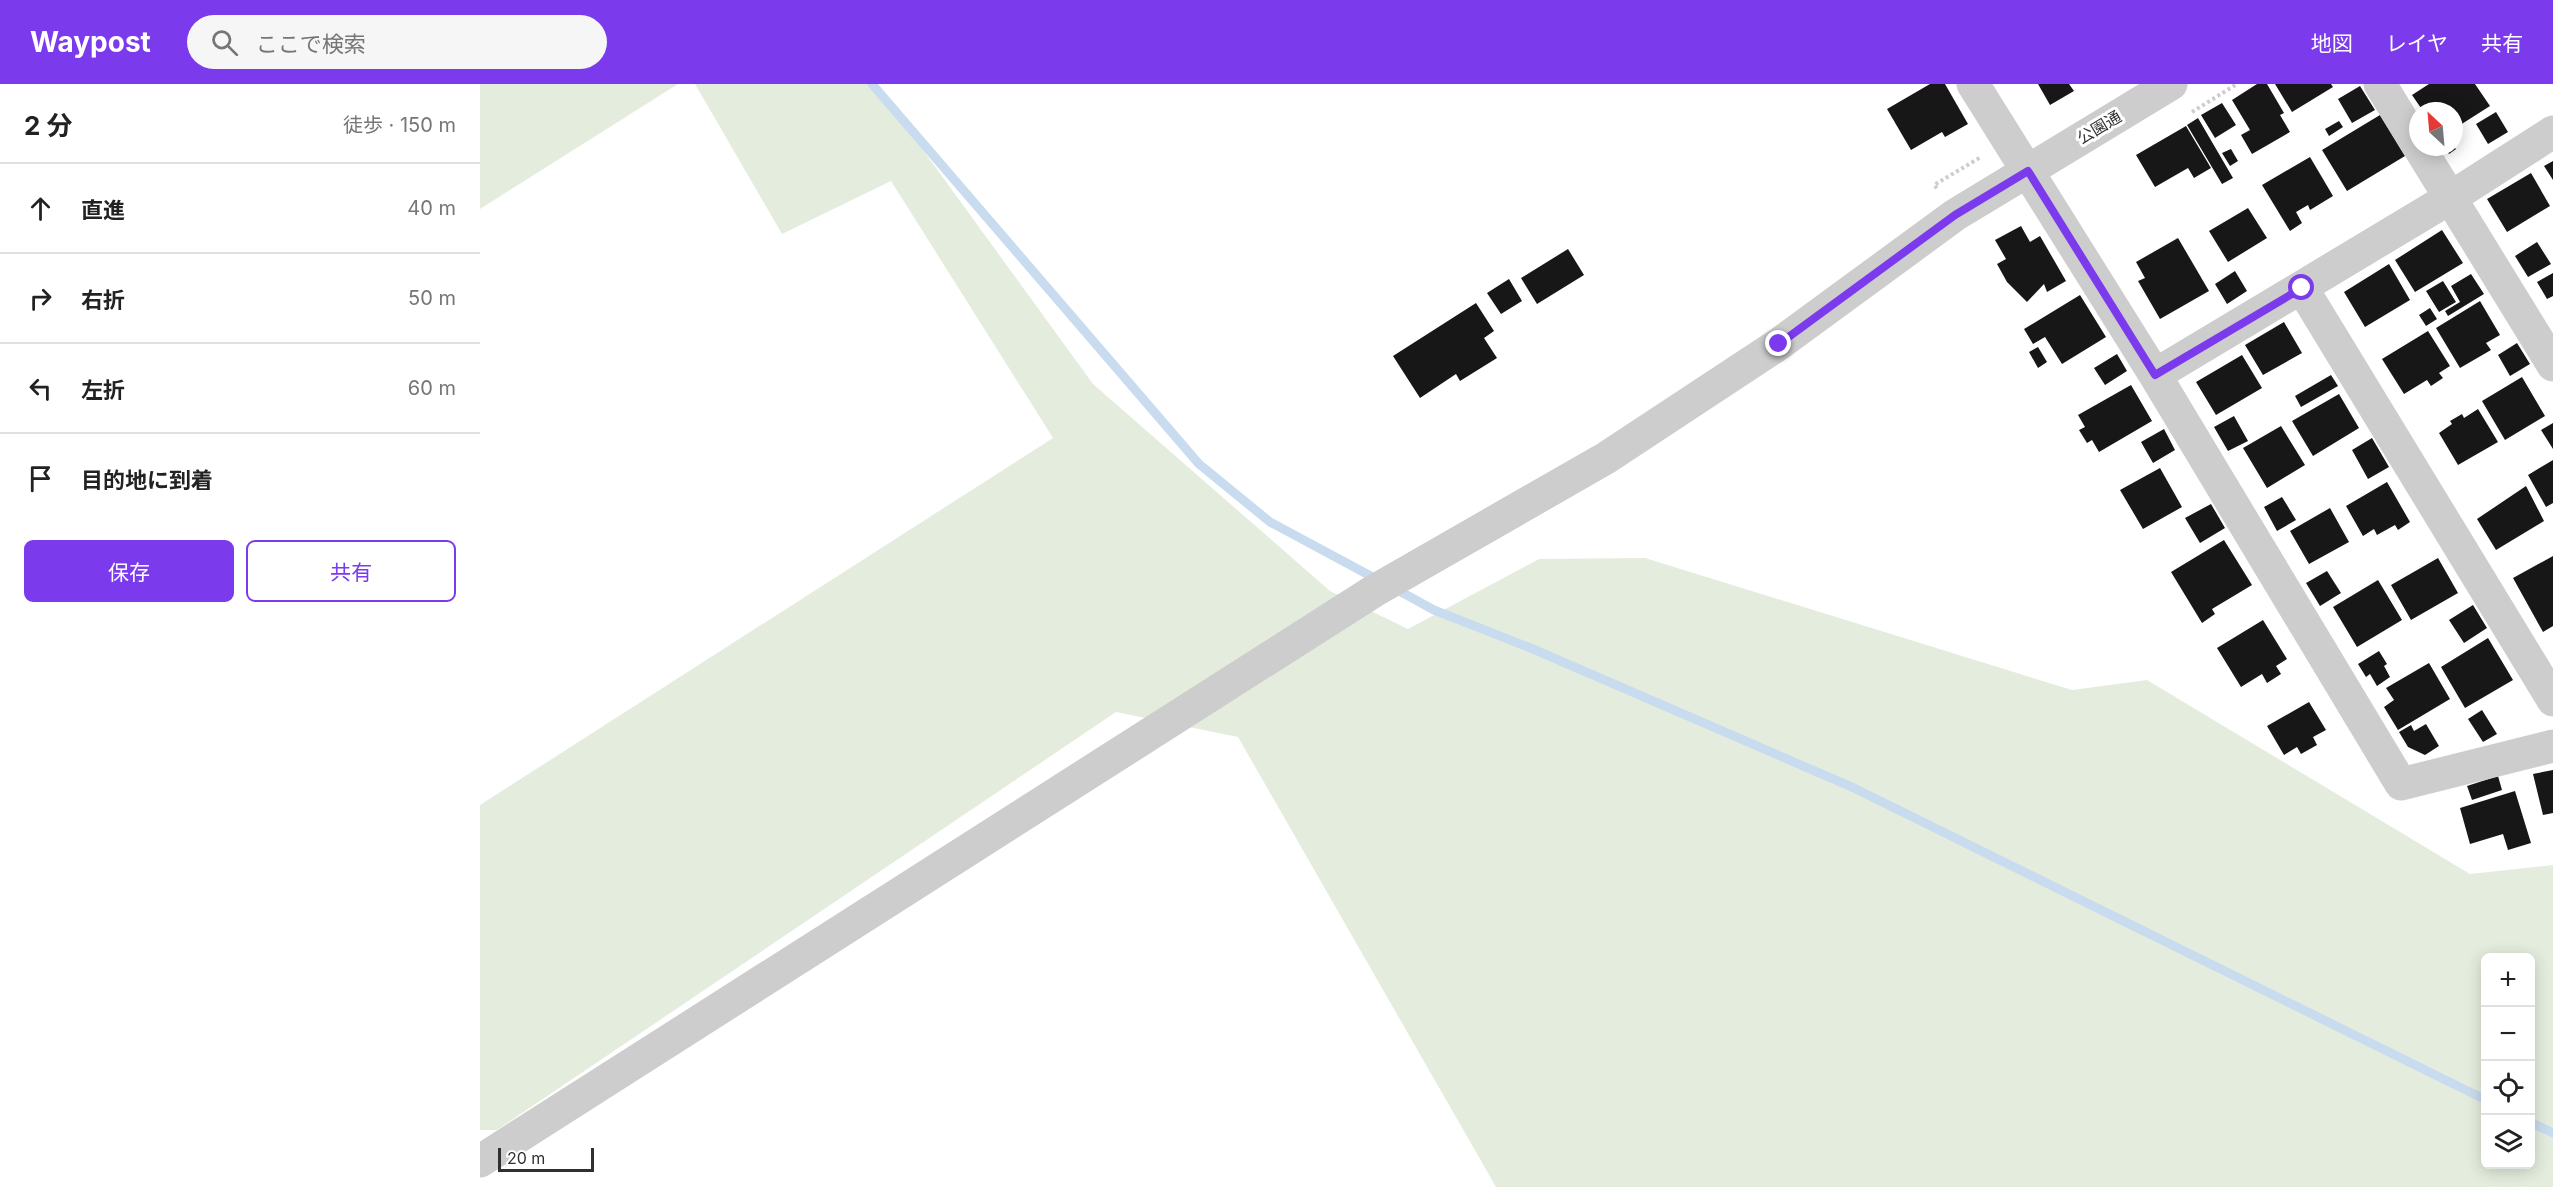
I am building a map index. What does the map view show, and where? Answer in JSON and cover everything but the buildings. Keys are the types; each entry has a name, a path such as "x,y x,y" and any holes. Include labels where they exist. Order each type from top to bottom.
{"street":[{"path":"1973,84 2155,375 2401,784 2553,746"},
{"name":"公園通","path":"480,1161 1374,591 1606,458 1779,344 1955,215 2170,84"},
{"path":"2380,84 2409,132"},
{"path":"2155,375 2450,198 2553,132"},
{"path":"2424,156 2553,365"},
{"path":"2302,288 2553,700"}],"green space":[{"path":"480,84 678,84 480,209"},
{"path":"695,84 875,84 1093,384 1330,591 1408,629 1539,559 1645,558 2072,690 2147,680 2470,874 2553,865 2553,1187 1496,1187 1238,737 1116,712 497,1130 480,1130 480,805 1053,438 891,181 782,234"}],"waterway":[{"path":"872,84 1199,464 1270,522 1380,581"},
{"path":"1392,587 1434,610 1533,649 1854,788 2481,1098"},
{"path":"2535,1124 2553,1133"}],"route":[{"path":"1779,344 1955,215 2028,171 2155,375 2302,288"}]}
